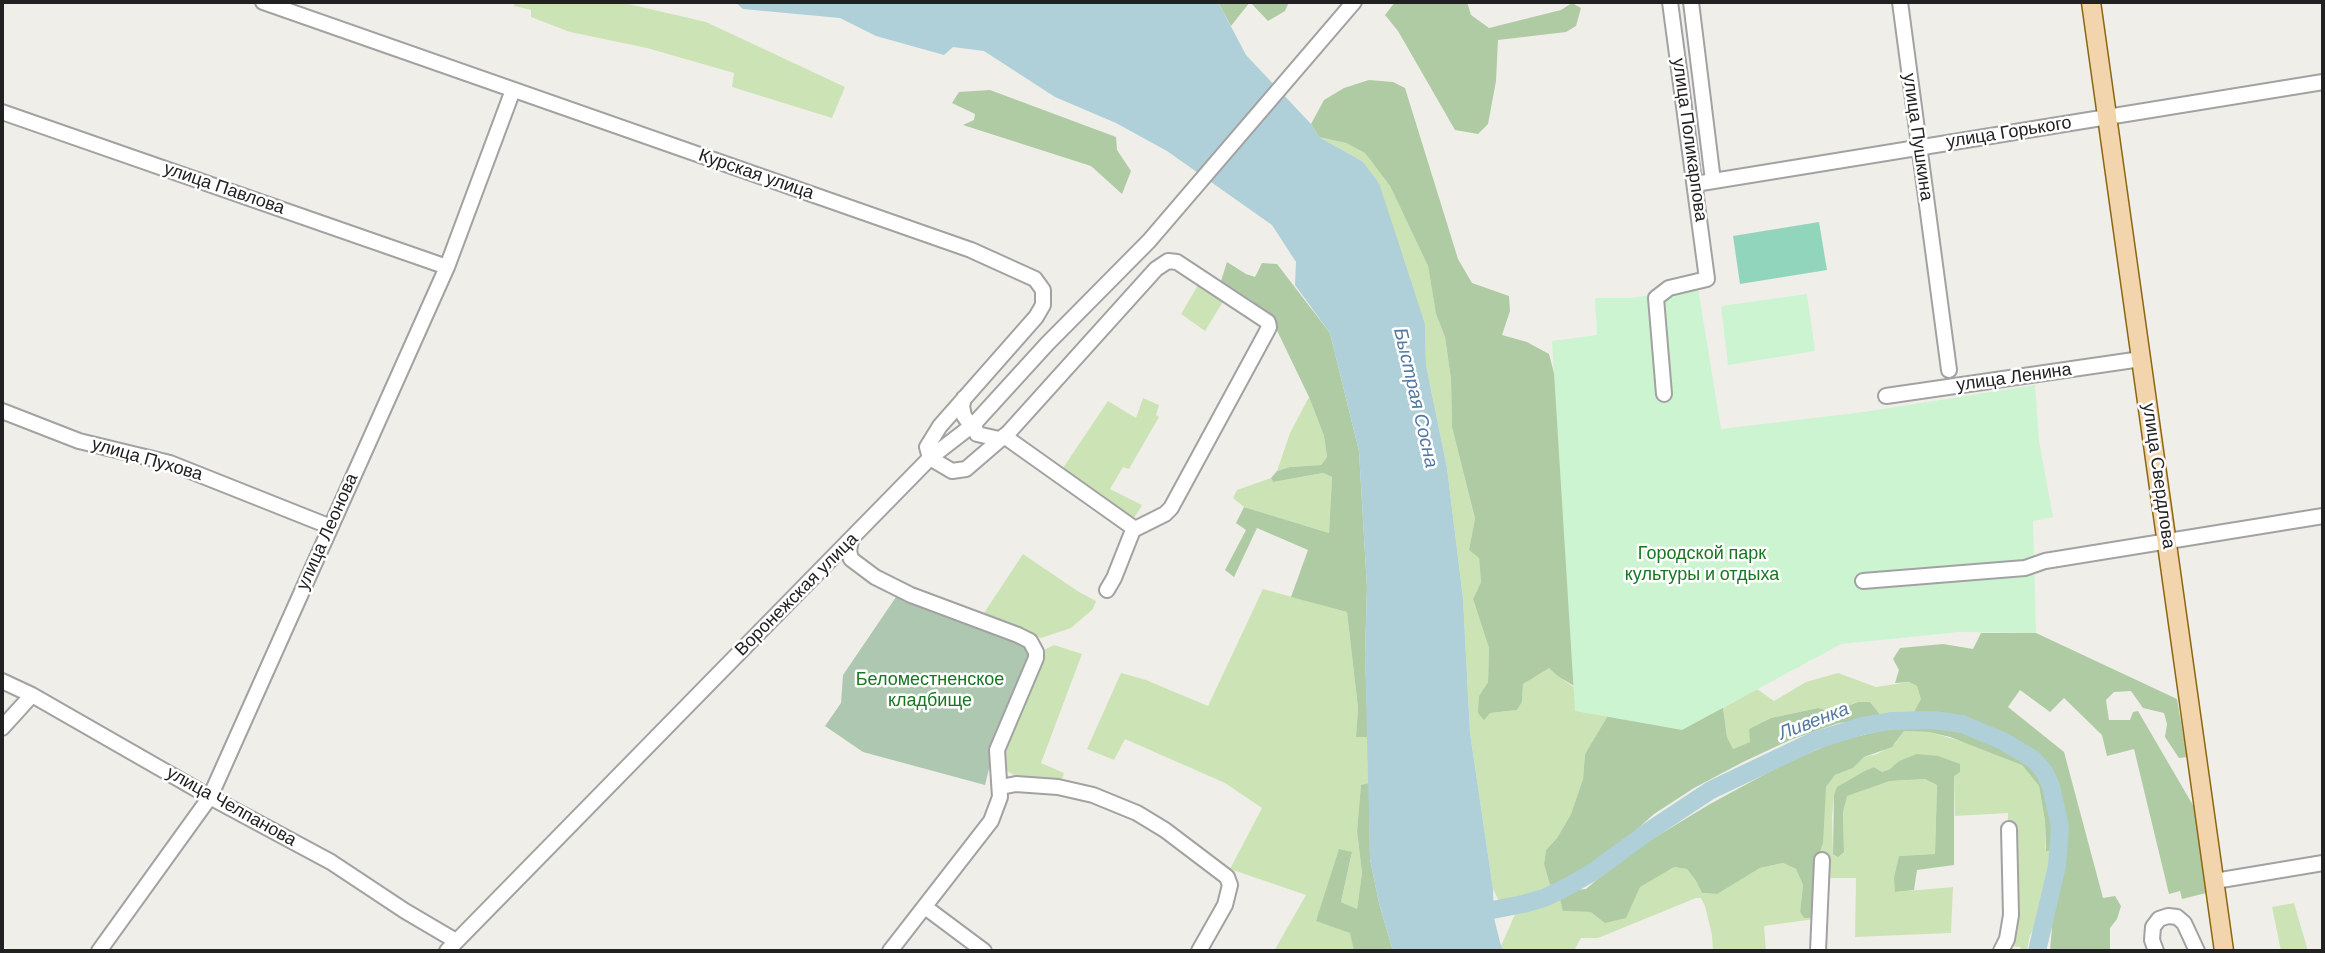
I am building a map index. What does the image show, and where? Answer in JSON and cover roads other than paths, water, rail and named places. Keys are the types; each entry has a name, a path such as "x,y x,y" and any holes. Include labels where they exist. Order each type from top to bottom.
{"main road":[{"name":"улица Свердлова","path":"2091,2 2224,951"}],"street":[{"name":"Курская улица","path":"263,2 971,250 1035,279 1043,290 1043,305 1036,317 930,440 927,449 930,458"},
{"name":"улица Поликарпова","path":"1664,394 1656,298 1669,288 1707,279 1670,2"},
{"name":"улица Поликарпова","path":"1691,2 1713,181"},
{"name":"улица Пушкина","path":"1900,2 1949,370"},
{"name":"Воронежская улица","path":"452,946 930,458 974,424 1047,344 1149,241 1352,4"},
{"name":"улица Горького","path":"1695,184 2323,82"},
{"name":"улица Леонова","path":"99,951 210,797 447,267 513,90"},
{"name":"улица Павлова","path":"2,112 447,267"},
{"path":"930,458 952,471 962,471 1002,438 1156,269 1168,261 1177,262 1268,322 1266,333 1171,508 1165,514 1135,528 1107,590"},
{"name":"улица Ленина","path":"1886,396 2141,359"},
{"path":"964,398 964,416 969,423 974,424 979,435 1002,438 1135,528"},
{"name":"улица Пухова","path":"2,411 91,444 170,463 331,527"},
{"path":"1863,581 2025,568 2045,561 2323,516"},
{"path":"851,540 851,559 875,577 911,596 1018,635 1032,643 1036,652 998,750 1001,787 998,806 991,821 890,951"},
{"name":"улица Челпанова","path":"2,681 32,695 210,797 331,862 452,946"},
{"path":"2,728 32,695"},
{"path":"1001,787 1016,784 1058,787 1093,795 1136,813 1165,830 1223,874 1230,881 1230,890 1219,918 1199,951"},
{"path":"2001,951 2007,939 2011,915 2009,829"},
{"path":"1818,951 1822,860"},
{"path":"2215,881 2323,863"},
{"path":"925,907 984,951"},
{"path":"2156,951 2152,940 2153,927 2159,919 2168,916 2177,917 2183,923 2197,951"}],"water":[{"name":"Быстрая Сосна","path":"735,2 1218,2 1246,55 1311,124 1319,137 1362,161 1379,183 1425,324 1426,365 1447,468 1463,598 1470,733 1493,889 1494,918 1501,946 1505,951 1393,951 1370,859 1365,655 1367,588 1359,451 1330,333 1295,285 1296,262 1272,225 1167,151 1116,123 1055,97 984,51 953,47 944,55 876,36 840,18 743,9"}],"waterway":[{"name":"Ливенка","path":"1472,914 1523,904 1565,888 1593,872 1711,790 1814,741 1862,726 1891,721 1934,720 1962,724 2003,741 2033,759 2044,771 2051,786 2060,827 2057,866 2037,951"}],"park label":[{"name":"Городской парк культуры и отдыха","path":"1702,564"},
{"name":"Беломестненское кладбище","path":"930,690"}]}
